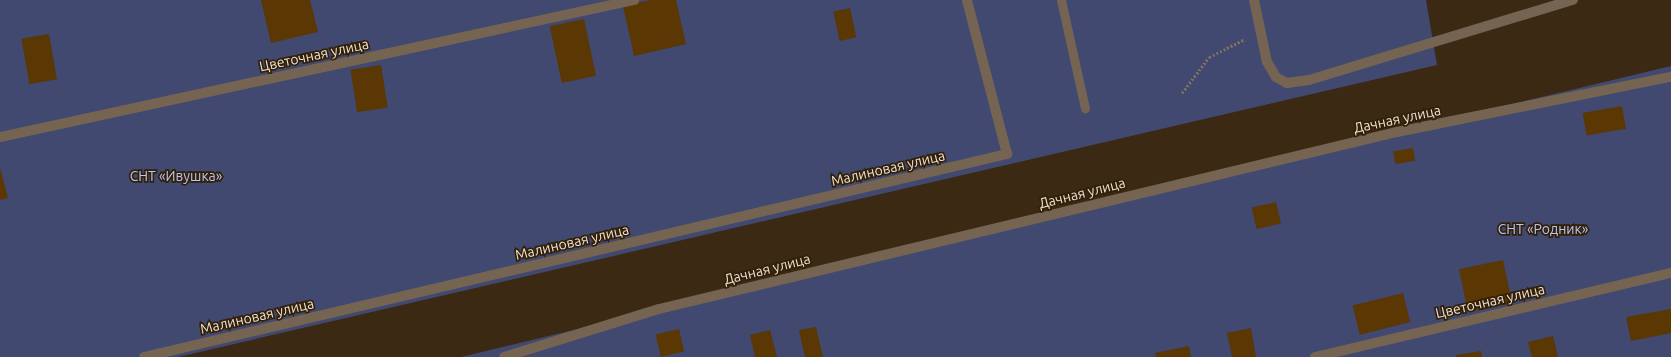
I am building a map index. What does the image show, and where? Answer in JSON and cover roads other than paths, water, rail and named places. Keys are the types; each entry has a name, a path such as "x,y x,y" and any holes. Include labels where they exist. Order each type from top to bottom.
{"street":[{"name":"Цветочная улица","path":"0,137 634,0"},
{"name":"Малиновая улица","path":"144,357 1007,154 967,0"},
{"path":"1254,0 1267,62 1276,77 1287,83 1309,80 1573,0"},
{"name":"Дачная улица","path":"504,357 518,355 659,309 1374,138 1671,77"},
{"name":"Цветочная улица","path":"1315,357 1671,273"}],"lane":[{"path":"1061,0 1085,108"}],"park label":[{"name":"СНТ «Ивушка»","path":"176,176"},
{"name":"СНТ «Родник»","path":"1543,229"}]}
